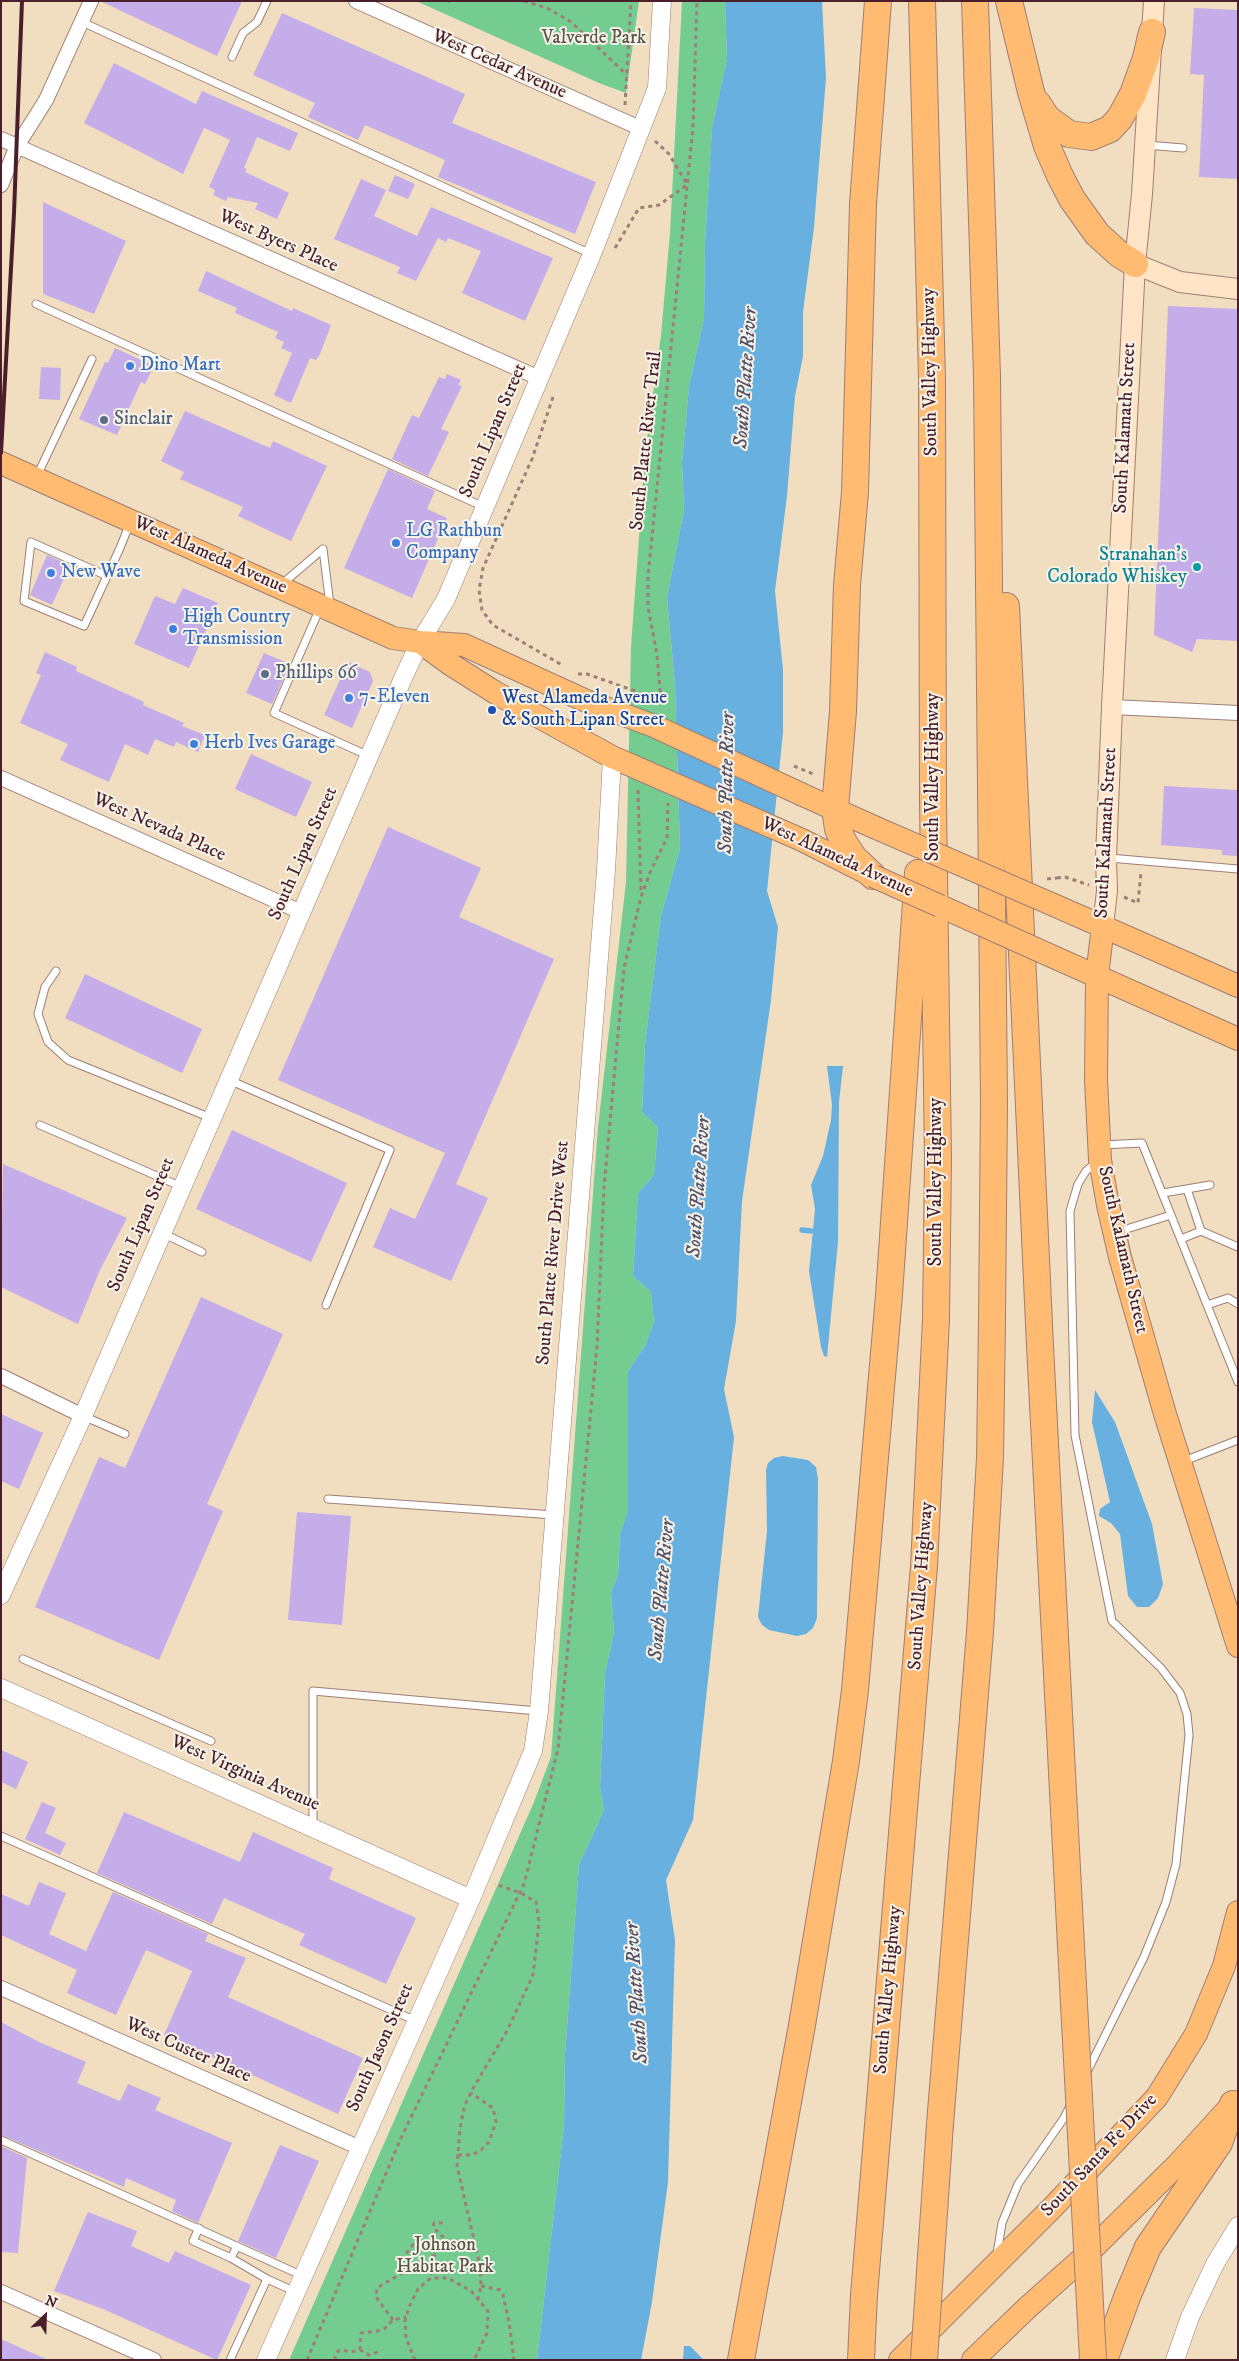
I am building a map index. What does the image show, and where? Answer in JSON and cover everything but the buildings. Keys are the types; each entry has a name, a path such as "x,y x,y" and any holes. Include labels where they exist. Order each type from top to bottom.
{"highway":[{"path":"873,876 845,846 838,829 835,809 843,711 847,585 854,501 862,214 878,1"},
{"name":"South Valley Highway","path":"861,2360 874,2172 924,1556 936,1319 938,1160 933,802 932,379 922,1"},
{"path":"924,2360 940,2124 980,1632 990,1458 994,1112 987,376 975,1"},
{"path":"1009,1 1031,92 1047,146 1072,199 1098,234 1119,254 1135,264"},
{"path":"1031,92 1047,118 1060,128 1079,137 1097,136 1116,124 1129,103 1141,74 1152,32"},
{"path":"987,376 1003,545 1040,1346 1093,2360"},
{"path":"741,2360 802,2025 846,1761 859,1658 889,1295 914,950 932,379"},
{"path":"1104,2360 1148,2247 1219,2143 1235,2099"}],"main road":[{"name":"South Kalamath Street","path":"1154,1 1135,264 1112,707 1106,858 1107,891 1098,976 1096,1080 1100,1153 1114,1233 1149,1362 1238,1646"},
{"path":"1135,264 1180,282 1238,289"},
{"name":"West Alameda Avenue","path":"1,463 393,638 464,645 584,700 654,726 874,827 1238,986"},
{"name":"West Alameda Avenue","path":"420,642 450,664 496,692 672,793 802,840 873,876 1238,1039"},
{"name":"South Santa Fe Drive","path":"900,2360 1054,2207 1157,2097 1196,2034 1224,1966 1238,1912"},
{"path":"973,2360 1090,2252 1179,2163 1235,2099"}],"street":[{"path":"1,185 17,146 46,100 91,1"},
{"name":"West Cedar Avenue","path":"356,1 642,129"},
{"path":"642,129 657,88 662,1"},
{"name":"South Lipan Street","path":"1,1595 83,1416 420,642 446,599 592,254 642,129"},
{"name":"West Byers Place","path":"1,139 539,378"},
{"path":"1112,707 1238,713"},
{"name":"South Platte River Drive West","path":"533,1752 539,1711 606,870 612,757"},
{"name":"West Nevada Place","path":"1,778 301,912"},
{"path":"1,1376 83,1416"},
{"name":"West Virginia Avenue","path":"1,1688 471,1899"},
{"name":"South Jason Street","path":"266,2360 471,1899 533,1752"},
{"name":"West Custer Place","path":"1,1988 360,2148"},
{"path":"1176,2360 1190,2317 1215,2264 1238,2226"},
{"path":"1,2292 154,2360"}],"lane":[{"path":"232,56 243,33 257,22 267,1"},
{"path":"82,22 592,254"},
{"path":"1145,145 1183,148"},
{"path":"36,304 486,507"},
{"path":"36,478 92,359"},
{"path":"107,576 31,542 24,601 84,626 107,576 131,521"},
{"path":"279,586 323,548 326,607 274,713 370,756"},
{"path":"1106,858 1238,869"},
{"path":"56,971 45,987 38,1014 48,1042 68,1060 212,1118"},
{"path":"229,1080 390,1150 326,1305"},
{"path":"40,1125 182,1187"},
{"path":"995,2266 1002,2223 1018,2184 1064,2118 1144,1957 1166,1902 1176,1864 1189,1735 1187,1714 1180,1693 1161,1668 1112,1620 1075,1435 1070,1212 1078,1184 1100,1153 1142,1143 1238,1382"},
{"path":"1163,1194 1210,1185"},
{"path":"1187,1189 1201,1231"},
{"path":"1114,1233 1171,1215"},
{"path":"1181,1239 1201,1231 1238,1247"},
{"path":"162,1233 202,1252"},
{"path":"1207,1305 1228,1298 1238,1304"},
{"path":"83,1416 125,1434"},
{"path":"1181,1462 1238,1440"},
{"path":"328,1499 554,1515"},
{"path":"23,1659 212,1740"},
{"path":"313,1828 313,1691 539,1711"},
{"path":"1,1836 416,2021"},
{"path":"1,2140 304,2276"},
{"path":"199,2228 194,2241 232,2258 267,2279 296,2292"},
{"path":"232,2258 237,2246"},
{"path":"230,2360 267,2279"}],"path":[{"path":"524,1 548,9 571,22 627,76"},
{"path":"624,121 631,1"},
{"name":"South Platte River Trail","path":"662,700 657,655 648,607 648,577 693,126 697,1"},
{"path":"615,249 639,208 659,204 687,184 669,154 642,129"},
{"path":"553,396 532,459 483,568 479,590 482,610 493,625 568,669"},
{"path":"577,674 587,674 635,691 653,703"},
{"path":"638,789 641,897 653,865 667,838 672,793"},
{"path":"1138,903 1142,861"},
{"path":"1057,878 1065,877"},
{"path":"478,2300 481,2286 480,2266 457,2166 460,2129 470,2093 507,2031 533,1975 540,1922 536,1902 521,1893 497,1885 481,1876"},
{"path":"458,2155 472,2155 481,2150 489,2142 496,2122 493,2108 470,2093"},
{"path":"433,2257 444,2244 445,2239 433,2227 434,2223 444,2223"},
{"path":"392,2320 376,2297 377,2288 404,2272 405,2255 416,2241 425,2243 433,2252 430,2269 431,2278"},
{"path":"415,2360 406,2338 406,2317 409,2307 418,2290 431,2278 448,2278 471,2291 488,2311 487,2333 474,2360"},
{"path":"481,2286 500,2290 503,2295 514,2360"},
{"path":"360,2350 359,2338 361,2333 384,2329 392,2320 406,2317"},
{"path":"336,2360 338,2352 343,2350 356,2352 360,2350 369,2355 378,2352"}],"green space":[{"name":"Valverde Park","path":"416,1 639,1 626,93 599,83"},
{"name":"Johnson Habitat Park","path":"682,1 725,1 727,59 712,129 705,243 704,318 689,386 682,463 684,510 667,598 675,685 680,848 661,916 645,1044 642,1112 658,1127 654,1175 638,1193 633,1276 651,1292 654,1322 645,1346 628,1371 628,1511 620,1534 618,1575 611,1592 614,1633 605,1673 600,1788 604,1810 579,1865 565,2055 564,2126 537,2360 289,2360 534,1802 551,1757 598,1127 626,882 631,647 645,455 661,335 670,233"}],"water":[{"name":"South Platte River","path":"725,1 822,1 826,78 814,227 803,312 803,356 795,396 787,496 775,591 783,670 783,732 767,891 778,927 771,1000 742,1201 736,1321 724,1389 734,1437 693,1820 666,1880 675,1940 668,2182 652,2302 641,2360 537,2360 564,2126 565,2055 579,1865 604,1810 600,1788 605,1673 614,1633 611,1592 618,1575 620,1534 628,1511 628,1371 645,1346 654,1322 651,1292 633,1276 638,1193 654,1175 658,1127 642,1112 645,1044 661,916 680,848 675,685 667,598 684,510 682,463 689,386 704,318 705,243 712,128 727,59"},
{"path":"827,1066 843,1066 839,1102 838,1242 827,1357 824,1356 821,1347 809,1271 815,1209 811,1185 823,1156 831,1120 832,1105"},
{"path":"1095,1390 1115,1422 1152,1524 1163,1584 1158,1598 1149,1607 1137,1607 1128,1596 1120,1534 1111,1523 1099,1516 1100,1509 1110,1502 1092,1422"},
{"path":"783,1456 808,1460 816,1467 818,1479 817,1618 813,1628 806,1634 797,1636 769,1630 762,1625 758,1617 767,1531 766,1470 768,1463 774,1458"},
{"path":"684,2346 690,2346 704,2360 683,2360"}],"waterway":[{"path":"802,1230 811,1231"}],"railway":[{"path":"1,453 14,213 22,1"}],"place":[{"name":"Dino Mart","path":"130,366"},
{"name":"Sinclair","path":"104,420"},
{"name":"LG Rathbun Company","path":"396,543"},
{"name":"Stranahan's Colorado Whiskey","path":"1197,567"},
{"name":"New Wave","path":"51,573"},
{"name":"High Country Transmission","path":"173,629"},
{"name":"Phillips 66","path":"265,674"},
{"name":"7-Eleven","path":"349,698"},
{"name":"West Alameda Avenue & South Lipan Street","path":"492,710"},
{"name":"Herb Ives Garage","path":"194,744"}]}
